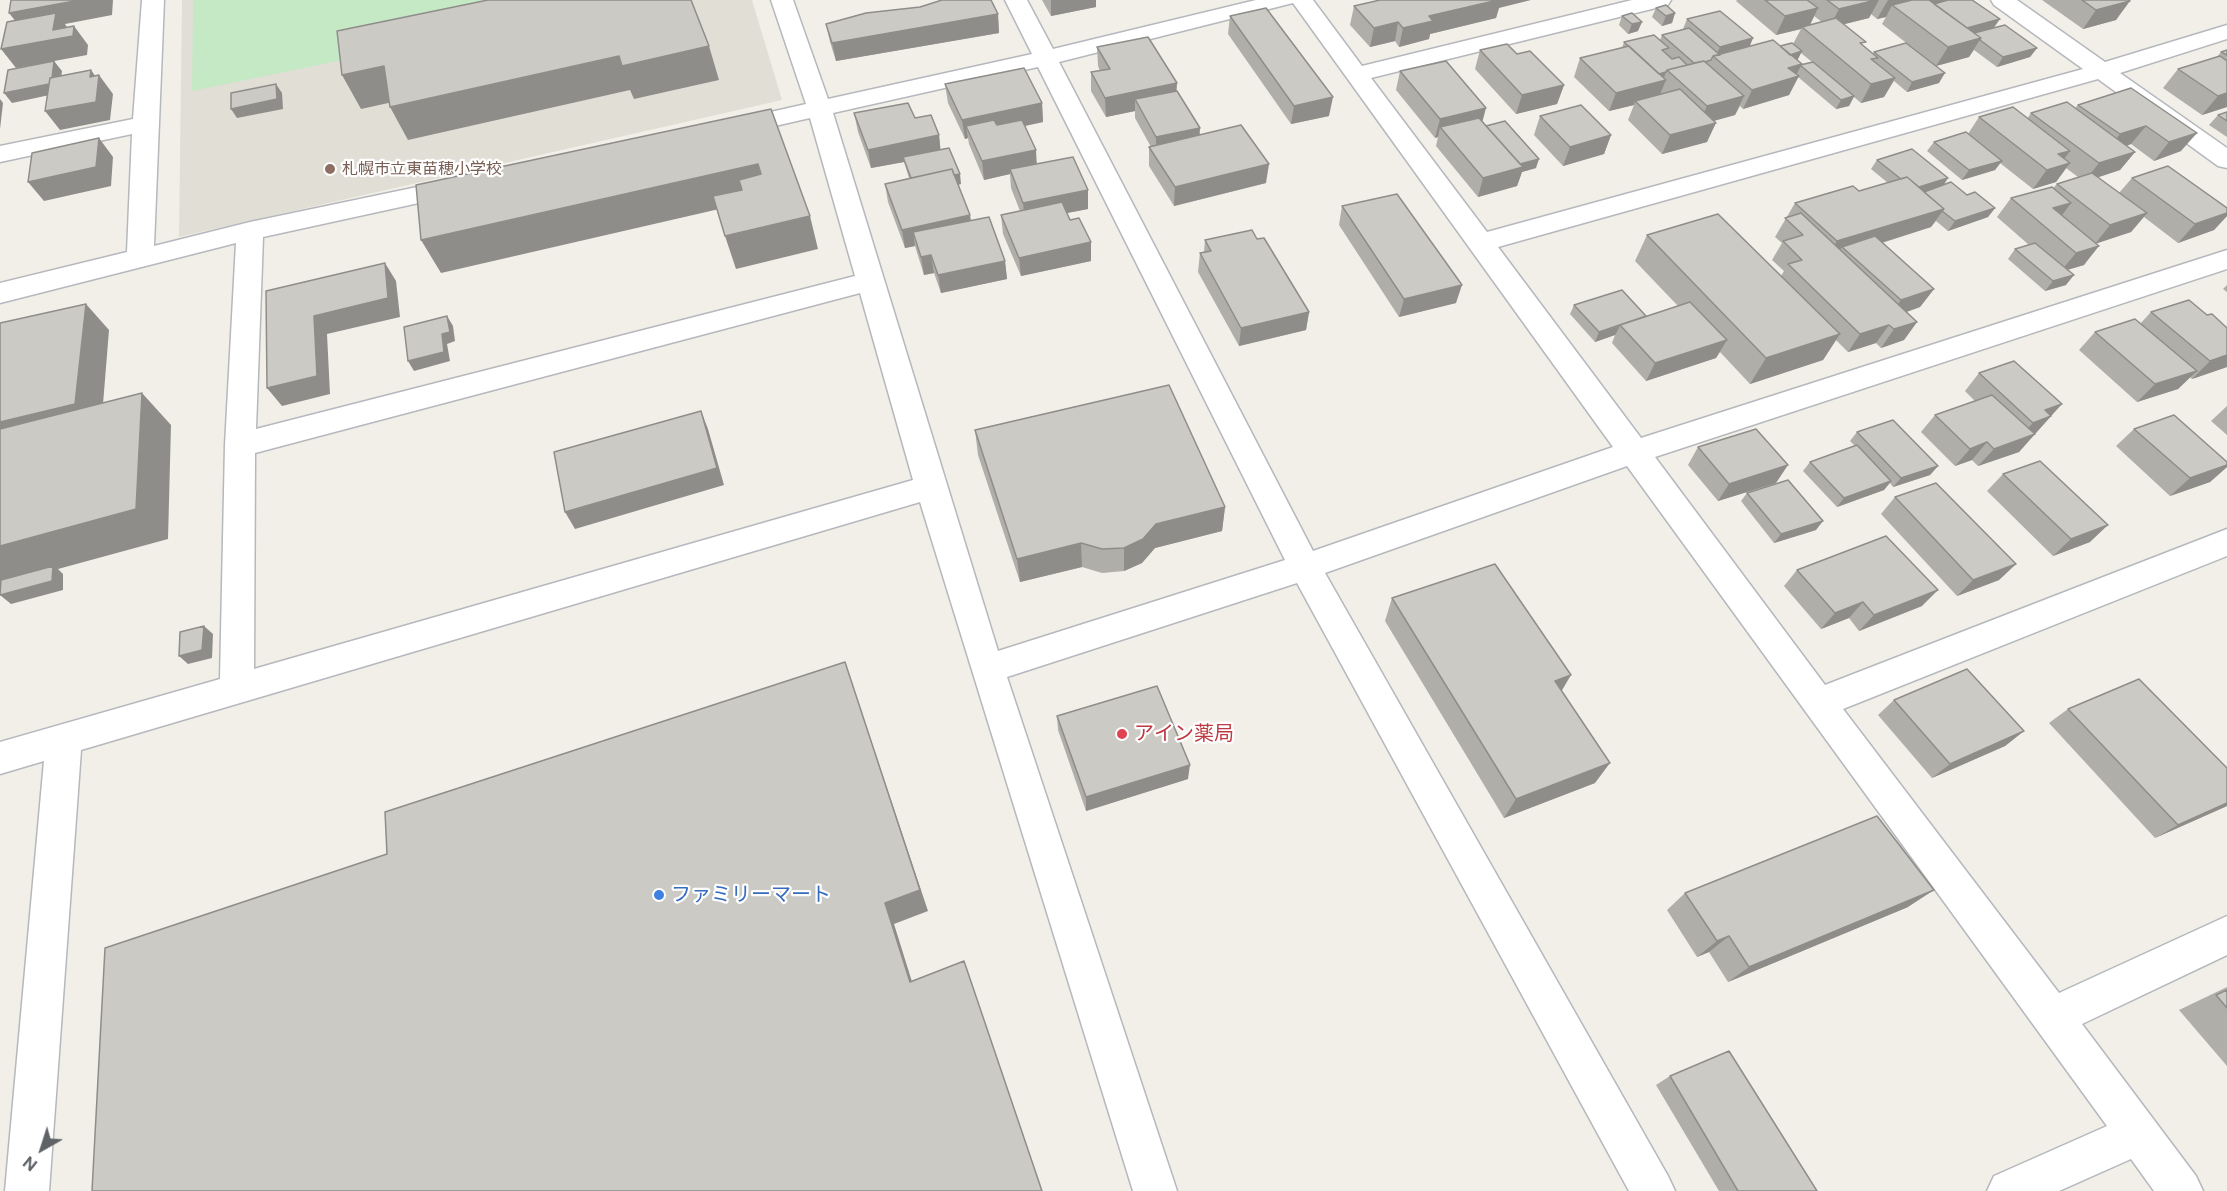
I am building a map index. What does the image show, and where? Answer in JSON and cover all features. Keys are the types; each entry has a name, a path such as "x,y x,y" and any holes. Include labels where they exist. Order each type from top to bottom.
{"street":[{"path":"140,257 153,0"},
{"path":"783,0 819,108 987,669 1155,1191"},
{"path":"1016,0 1305,567 1653,1191"},
{"path":"705,134 1045,58 1284,0"},
{"path":"1302,0 1818,703 2181,1191"},
{"path":"1356,74 1660,0"},
{"path":"2002,0 2227,160"},
{"path":"1481,243 2102,71 2227,33"},
{"path":"0,154 145,124"},
{"path":"0,293 250,231 484,181"},
{"path":"237,688 240,445 250,231"},
{"path":"987,669 1305,567 1634,452 2227,259"},
{"path":"240,445 871,281"},
{"path":"0,758 931,487"},
{"path":"1818,703 2227,542"},
{"path":"27,1191 64,739"},
{"path":"2053,1017 2227,935"},
{"path":"2009,1191 2139,1134"}],"shaded area":[{"name":"札幌市立東苗穂小学校","path":"182,0 752,0 782,100 179,237"}],"green space":[{"path":"193,0 545,0 518,24 192,91"}],"building":[{"path":"11,0 80,0 9,13"},
{"path":"488,0 691,0 709,46 622,66 619,56 390,107 384,66 342,75 337,31"},
{"path":"942,0 991,0 998,14 832,43 826,24 866,13 920,7"},
{"path":"1380,0 1498,0 1429,16 1433,21 1403,28 1398,22 1374,28 1354,6"},
{"path":"1765,0 1807,0 1818,8 1785,16"},
{"path":"1827,0 1876,0 1839,9"},
{"path":"1912,0 1929,0 1981,38 1948,47 1892,5"},
{"path":"1948,0 1972,0 2000,19 1967,28 1934,4"},
{"path":"2082,0 2128,0 2130,1 2096,10"},
{"path":"1666,5 1675,13 1666,16 1656,8"},
{"path":"1266,8 1333,97 1294,106 1230,16"},
{"path":"1720,11 1753,38 1720,47 1687,19"},
{"path":"56,13 53,30 74,26 73,36 1,49 7,22"},
{"path":"1632,13 1642,22 1632,24 1622,16"},
{"path":"1836,18 1866,42 1860,43 1878,58 1871,59 1895,78 1871,84 1802,27"},
{"path":"2005,25 2037,48 2003,57 1974,33"},
{"path":"1689,28 1720,55 1713,56 1711,60 1705,62 1694,63 1662,35"},
{"path":"1654,35 1669,48 1662,50 1672,59 1679,57 1687,65 1659,74 1624,42"},
{"path":"1148,37 1177,83 1105,98 1091,72 1110,69 1097,47"},
{"path":"1773,40 1802,64 1788,68 1799,76 1752,90 1713,56"},
{"path":"1792,43 1802,51 1790,55 1780,46"},
{"path":"1906,43 1945,73 1912,82 1874,52"},
{"path":"1507,44 1517,54 1530,51 1564,85 1522,95 1480,50"},
{"path":"1629,46 1666,80 1616,93 1580,58"},
{"path":"2220,56 2227,61 2227,93 2218,96 2178,69"},
{"path":"54,61 49,84 4,93 8,70"},
{"path":"1446,61 1486,108 1440,119 1400,71"},
{"path":"1704,61 1744,96 1707,106 1667,70"},
{"path":"1813,62 1854,96 1841,100 1800,65"},
{"path":"1024,68 1042,103 962,120 945,84"},
{"path":"91,70 90,77 99,75 96,102 45,111 50,78"},
{"path":"276,84 277,99 231,109 231,93"},
{"path":"2131,88 2197,133 2169,142 2146,126 2120,134 2078,105"},
{"path":"1680,89 1716,123 1670,135 1635,101"},
{"path":"1177,91 1200,128 1156,137 1135,99"},
{"path":"2067,102 2135,152 2099,163 2031,113"},
{"path":"908,103 915,118 931,115 939,135 868,150 854,113"},
{"path":"1581,105 1611,135 1570,147 1540,116"},
{"path":"2013,107 2070,151 2058,154 2070,163 2047,170 1979,117"},
{"path":"771,109 810,216 725,236 713,196 742,190 739,180 761,174 758,164 421,240 416,185"},
{"path":"2227,112 2227,121 2218,115"},
{"path":"1479,118 1523,167 1483,178 1440,127"},
{"path":"994,120 997,125 1022,120 1036,150 982,161 966,126"},
{"path":"1505,121 1539,159 1520,164 1486,126"},
{"path":"1241,125 1269,164 1175,187 1149,147"},
{"path":"1966,132 2002,161 1969,170 1934,142"},
{"path":"99,138 96,167 28,182 32,153"},
{"path":"949,148 960,174 954,175 952,169 911,178 903,157"},
{"path":"1912,149 1948,178 1919,187 1907,177 1901,179 1877,160"},
{"path":"1073,157 1088,190 1023,203 1010,169"},
{"path":"2168,166 2227,208 2227,213 2195,224 2132,178"},
{"path":"952,169 970,215 902,230 885,184"},
{"path":"2092,173 2147,213 2110,225 2057,184"},
{"path":"1907,177 1944,209 1837,241 1795,203 1853,186 1859,191"},
{"path":"1951,182 1967,195 1975,192 1995,208 1955,221 1924,192"},
{"path":"2052,187 2071,203 2053,208 2099,246 2076,253 2011,198"},
{"path":"1397,194 1462,285 1404,299 1342,206"},
{"path":"1062,202 1070,220 1079,218 1091,242 1019,258 1001,215"},
{"path":"1801,213 1917,322 1894,329 1889,325 1860,334 1788,264 1802,260 1783,241 1803,235 1785,218"},
{"path":"1718,214 1840,334 1766,358 1647,235"},
{"path":"989,217 1005,261 938,275 931,255 921,257 913,232"},
{"path":"1252,230 1257,239 1264,238 1309,312 1241,328 1200,253 1211,251 1205,240"},
{"path":"1875,236 1934,289 1901,300 1842,247"},
{"path":"2035,243 2074,275 2053,281 2015,249"},
{"path":"385,263 388,298 314,316 317,376 267,388 266,291"},
{"path":"1622,290 1646,316 1599,332 1574,305"},
{"path":"2189,300 2207,315 2212,314 2227,328 2227,355 2210,361 2151,312"},
{"path":"1690,302 1727,340 1655,363 1620,325"},
{"path":"86,304 75,404 0,422 0,323"},
{"path":"447,316 450,332 442,334 444,352 408,361 404,327"},
{"path":"2135,319 2197,371 2155,384 2095,332"},
{"path":"2014,361 2062,404 2045,410 2051,416 2033,423 1979,373"},
{"path":"1169,385 1225,507 1156,524 1143,539 1124,548 1102,549 1081,543 1017,559 975,430"},
{"path":"142,393 136,509 0,546 0,429"},
{"path":"1992,395 2035,434 1994,449 1987,442 1970,449 1935,415"},
{"path":"701,411 717,468 565,512 554,452"},
{"path":"2174,415 2227,462 2227,465 2190,478 2134,429"},
{"path":"1893,420 1938,466 1901,478 1857,432"},
{"path":"1756,429 1788,465 1729,484 1698,447"},
{"path":"1857,445 1891,481 1844,498 1810,462"},
{"path":"2040,461 2108,525 2071,539 2003,474"},
{"path":"1788,480 1823,521 1781,534 1747,493"},
{"path":"1936,483 2016,564 1973,580 1895,497"},
{"path":"1886,536 1938,590 1874,615 1863,602 1835,613 1797,570"},
{"path":"1495,564 1571,675 1555,681 1610,763 1516,799 1392,598"},
{"path":"53,566 52,581 0,595 1,580"},
{"path":"204,626 202,650 179,656 180,632"},
{"path":"845,662 920,890 885,903 910,982 964,961 1042,1191 92,1191 105,948 387,854 385,812"},
{"path":"1967,669 2024,731 1950,764 1894,700"},
{"path":"2139,679 2227,768 2227,803 2178,825 2068,709"},
{"path":"1157,686 1190,765 1086,797 1057,716"},
{"path":"1877,816 1934,890 1749,967 1729,936 1717,941 1685,893"},
{"path":"2227,990 2227,1008 2216,995"},
{"path":"1729,1051 1817,1191 1738,1191 1670,1076"}],"place":[{"name":"札幌市立東苗穂小学校","path":"330,169"},
{"name":"アイン薬局","path":"1122,734"},
{"name":"ファミリーマート","path":"659,895"}]}
